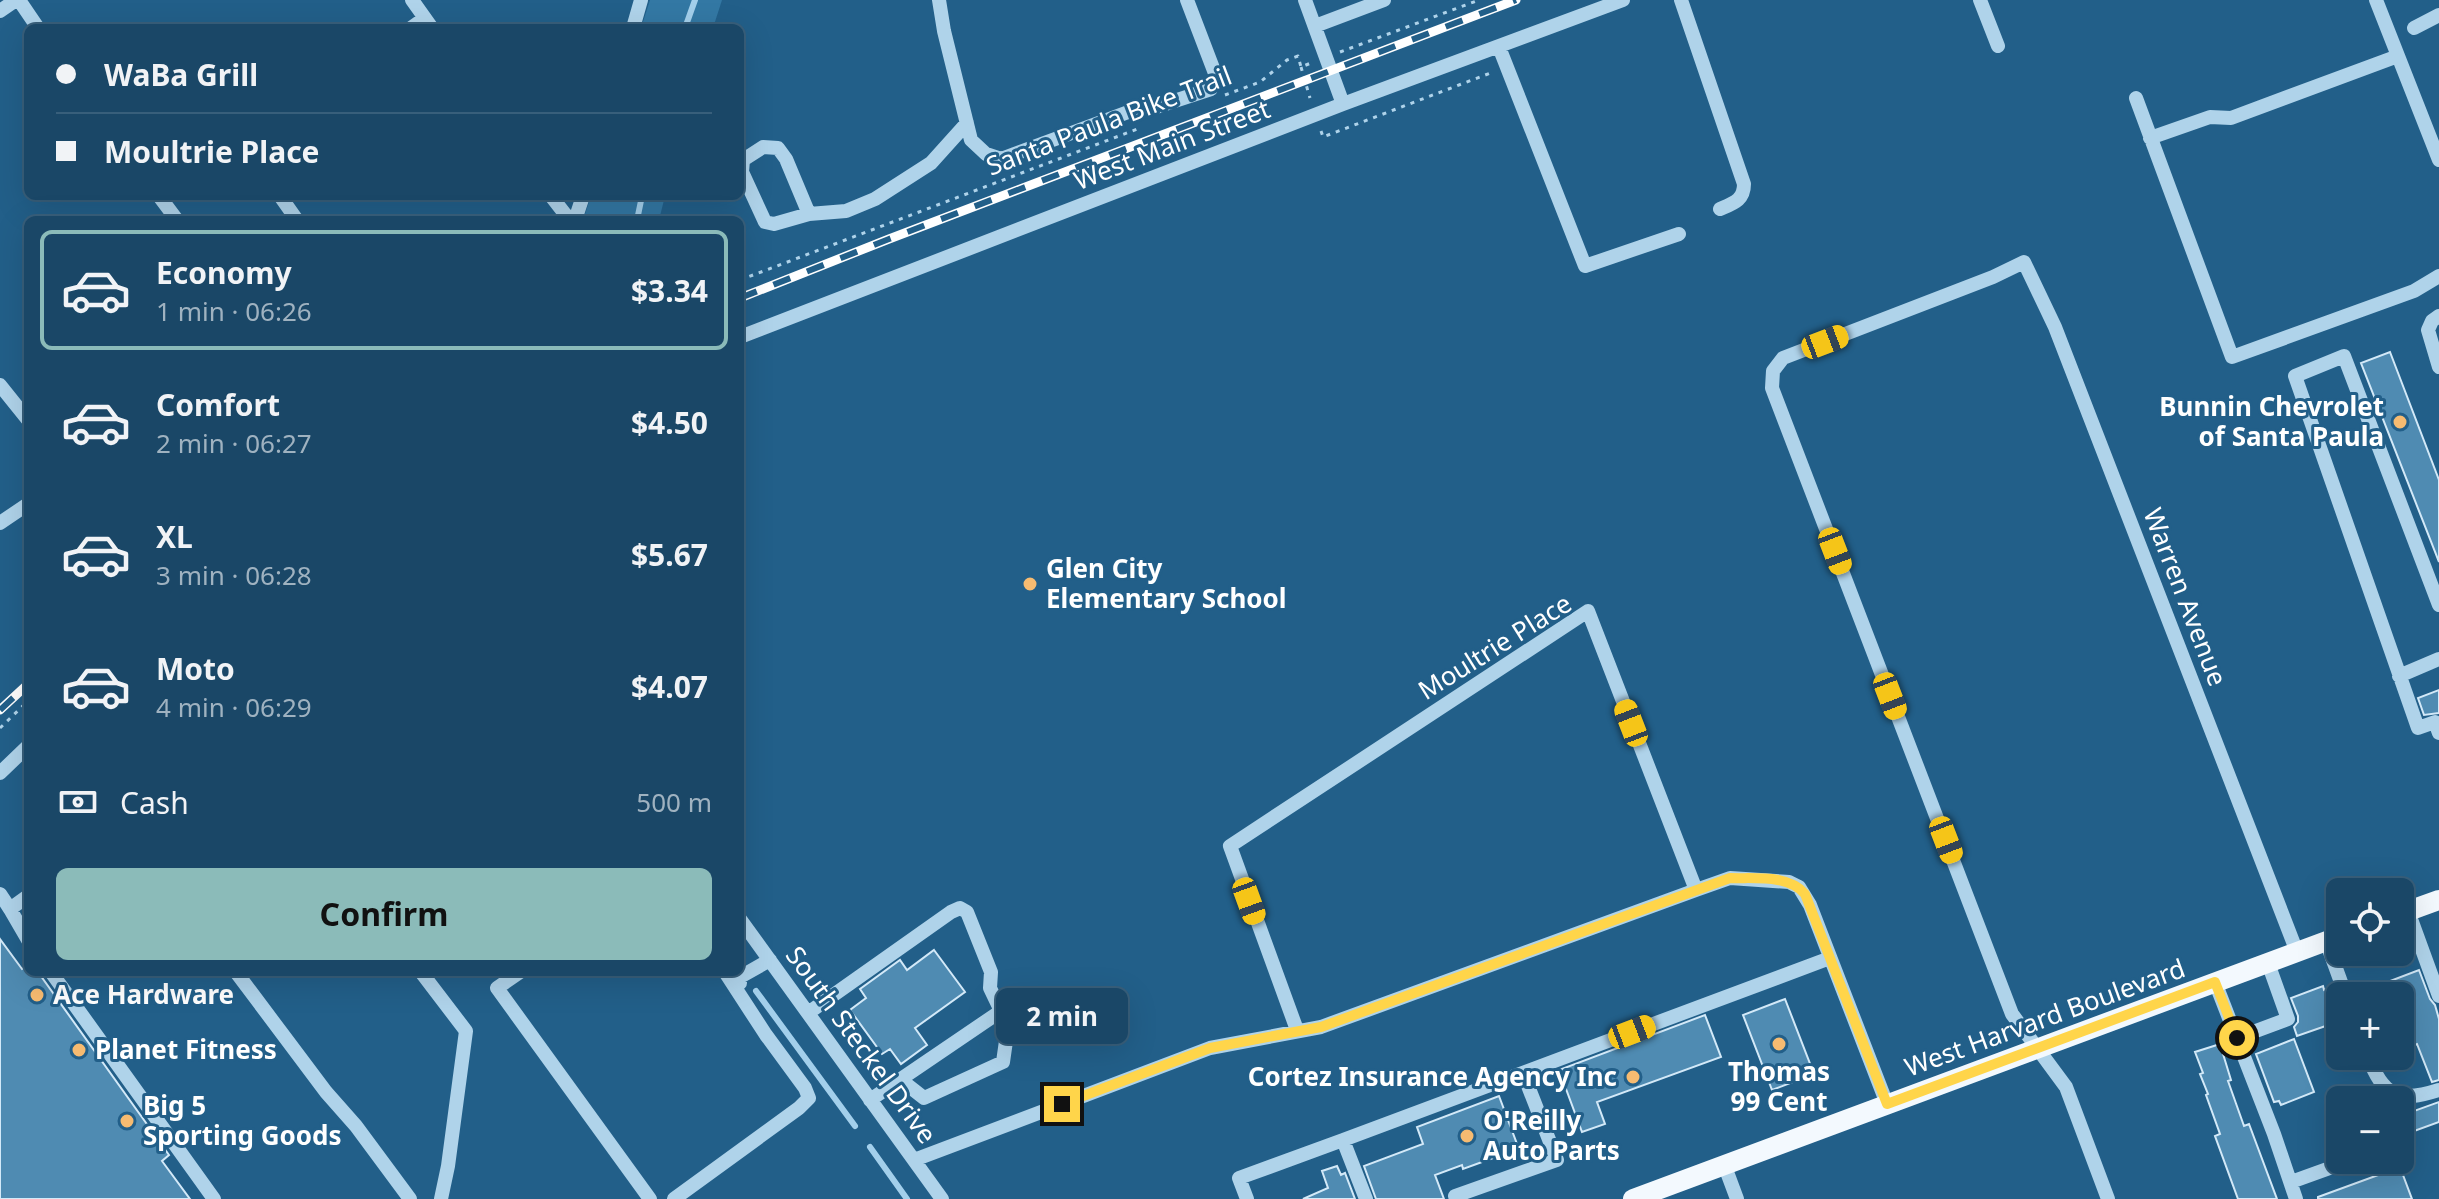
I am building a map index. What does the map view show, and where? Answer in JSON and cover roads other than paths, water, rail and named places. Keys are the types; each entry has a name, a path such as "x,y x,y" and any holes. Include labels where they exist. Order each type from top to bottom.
{"main road":[{"path":"2414,911 2437,907"},
{"name":"West Harvard Boulevard","path":"1633,1199 2326,942"}],"street":[{"path":"0,11 17,0 35,24"},
{"path":"412,0 429,23"},
{"path":"634,24 641,0"},
{"path":"939,0 971,140 986,154 1001,159 1131,111 1153,108 1211,89 1216,76 1187,0"},
{"path":"1305,0 1343,104"},
{"path":"1315,26 1384,0"},
{"name":"West Main Street","path":"744,335 1343,104 1623,0"},
{"path":"1681,0 1744,184 1739,201 1720,209"},
{"path":"1980,0 1998,46"},
{"path":"2376,0 2439,160"},
{"path":"2414,28 2439,15"},
{"path":"1499,47 1585,266 1679,234"},
{"path":"2150,138 2210,117 2231,118 2398,56"},
{"path":"2136,98 2232,357 2414,291 2439,276"},
{"path":"744,176 765,222 774,224 809,214 846,211 886,193 931,163 967,123"},
{"path":"744,159 763,147 778,148 786,159 809,214"},
{"path":"554,200 568,216"},
{"name":"Warren Avenue","path":"2038,1048 2012,1014 1772,388 1773,371 1783,358 1993,277 2024,262 2055,327 2297,952"},
{"path":"2439,316 2432,321 2428,330 2439,367"},
{"path":"2439,605 2344,356 2295,376 2418,728 2435,722 2439,733"},
{"path":"0,385 24,415"},
{"path":"0,523 24,507"},
{"name":"Moultrie Place","path":"1297,1030 1230,846 1588,611 1696,890"},
{"path":"2399,676 2439,659"},
{"path":"0,773 24,750"},
{"path":"914,1160 1210,1048 1321,1027 1730,878 1789,882 1805,894 1887,1104"},
{"path":"0,894 24,933"},
{"path":"10,909 24,899"},
{"path":"808,1013 960,908 967,912 991,972 990,988 1001,1011 1006,1041 1003,1062 924,1098 901,1080"},
{"name":"South Steckel Drive","path":"744,924 942,1199"},
{"path":"2414,937 2439,996"},
{"path":"1247,1199 1239,1178 1830,958"},
{"path":"737,984 743,983 770,960"},
{"path":"2237,1038 2288,1019 2268,963"},
{"path":"54,976 214,1199"},
{"path":"239,976 410,1199"},
{"path":"424,976 466,1031 441,1199"},
{"path":"514,976 497,988 650,1199"},
{"path":"674,1199 809,1098 729,976"},
{"path":"2215,982 2296,1199"},
{"path":"870,1100 1001,1011"},
{"path":"2038,1048 2066,1087 2108,1199"},
{"path":"2375,1070 2382,1084 2393,1093 2405,1097 2417,1097 2439,1090"},
{"path":"1456,1199 1455,1196 1557,1160 1523,1073"},
{"path":"1343,1140 1366,1199"},
{"path":"1724,1164 1737,1199"},
{"path":"2291,1182 2326,1169"}],"waterway":[{"path":"686,24 695,0"},
{"path":"638,216 641,200"},
{"path":"756,991 855,1126"},
{"path":"870,1147 907,1199"}],"railway":[{"path":"744,296 1516,0"},
{"path":"0,710 24,688"}],"place":[{"name":"Bunnin Chevrolet of Santa Paula","path":"2400,422"},
{"name":"Glen City Elementary School","path":"1030,584"},
{"name":"Ace Hardware","path":"37,995"},
{"name":"Thomas 99 Cent","path":"1779,1044"},
{"name":"Planet Fitness","path":"79,1050"},
{"name":"Cortez Insurance Agency Inc","path":"1633,1077"},
{"name":"Big 5 Sporting Goods","path":"127,1121"},
{"name":"O'Reilly Auto Parts","path":"1467,1136"}]}
